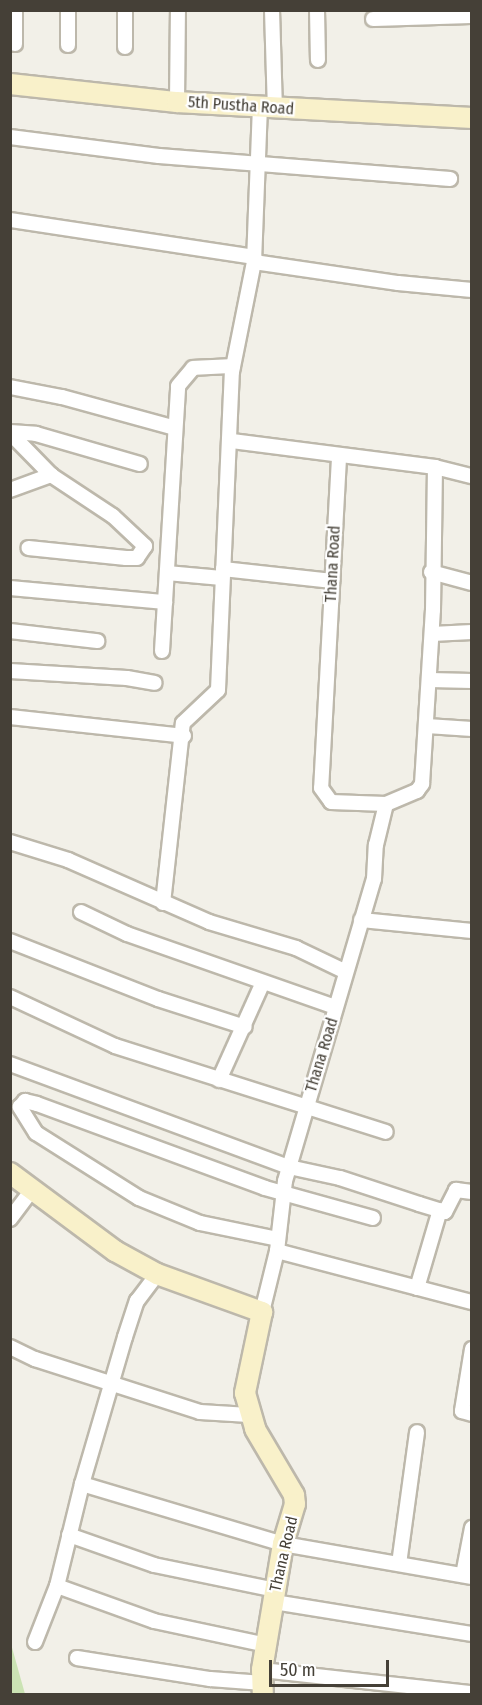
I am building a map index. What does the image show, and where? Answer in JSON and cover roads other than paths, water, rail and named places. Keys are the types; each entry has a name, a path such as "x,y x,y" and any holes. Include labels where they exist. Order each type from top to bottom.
{"street":[{"path":"15,10 15,44"},
{"path":"68,10 68,45"},
{"path":"125,10 125,47"},
{"path":"177,102 178,10"},
{"path":"163,903 184,736 184,718 218,690 233,366 254,259 260,161 268,108 272,10"},
{"path":"316,10 318,60"},
{"path":"373,19 471,16"},
{"name":"5th Pustha Road","path":"10,84 177,102 471,118"},
{"path":"10,137 159,156 260,161 450,179"},
{"path":"10,220 398,283 471,290"},
{"path":"162,651 178,386 184,375 206,365 233,366"},
{"path":"10,387 62,397 175,428"},
{"path":"10,432 36,434 140,464"},
{"path":"10,432 51,475 142,540 143,553 126,558 29,548"},
{"path":"231,441 339,458 435,467 471,476"},
{"name":"Thana Road","path":"263,1682 284,1544 294,1512 294,1495 249,1415 246,1372 277,1245 284,1191 344,971 374,879 376,845 387,804 331,802 321,788 339,458"},
{"path":"387,804 420,789 430,680 435,467"},
{"path":"10,490 51,475"},
{"path":"431,572 471,583"},
{"path":"167,573 332,581"},
{"path":"10,588 165,602"},
{"path":"10,631 97,641"},
{"path":"432,634 471,632"},
{"path":"10,671 127,678 155,683"},
{"path":"430,680 471,681"},
{"path":"10,717 184,736"},
{"path":"427,726 471,729"},
{"path":"10,843 68,860 209,922 296,948 344,971"},
{"path":"81,912 128,934 336,1007"},
{"path":"361,920 471,930"},
{"path":"10,941 158,999 245,1027"},
{"path":"219,1080 245,1027 263,982"},
{"path":"10,997 115,1046 306,1110 387,1132"},
{"path":"10,1064 290,1167 340,1178 446,1212 456,1190 471,1192"},
{"path":"16,1100 29,1101 65,1113 266,1188 284,1191 373,1218"},
{"path":"16,1100 36,1133 119,1187 200,1223 471,1302"},
{"path":"10,1173 115,1251 157,1274 262,1312"},
{"path":"10,1219 33,1188"},
{"path":"417,1288 440,1210"},
{"path":"35,1642 57,1586 110,1383 137,1301 157,1274"},
{"path":"10,1347 200,1412 249,1415"},
{"path":"471,1349 462,1411 471,1414"},
{"path":"399,1564 417,1432"},
{"path":"82,1484 284,1544 467,1576 471,1528"},
{"path":"69,1535 154,1565 275,1596 471,1634"},
{"path":"57,1586 154,1621 267,1645"},
{"path":"76,1658 263,1682 471,1693"}]}
